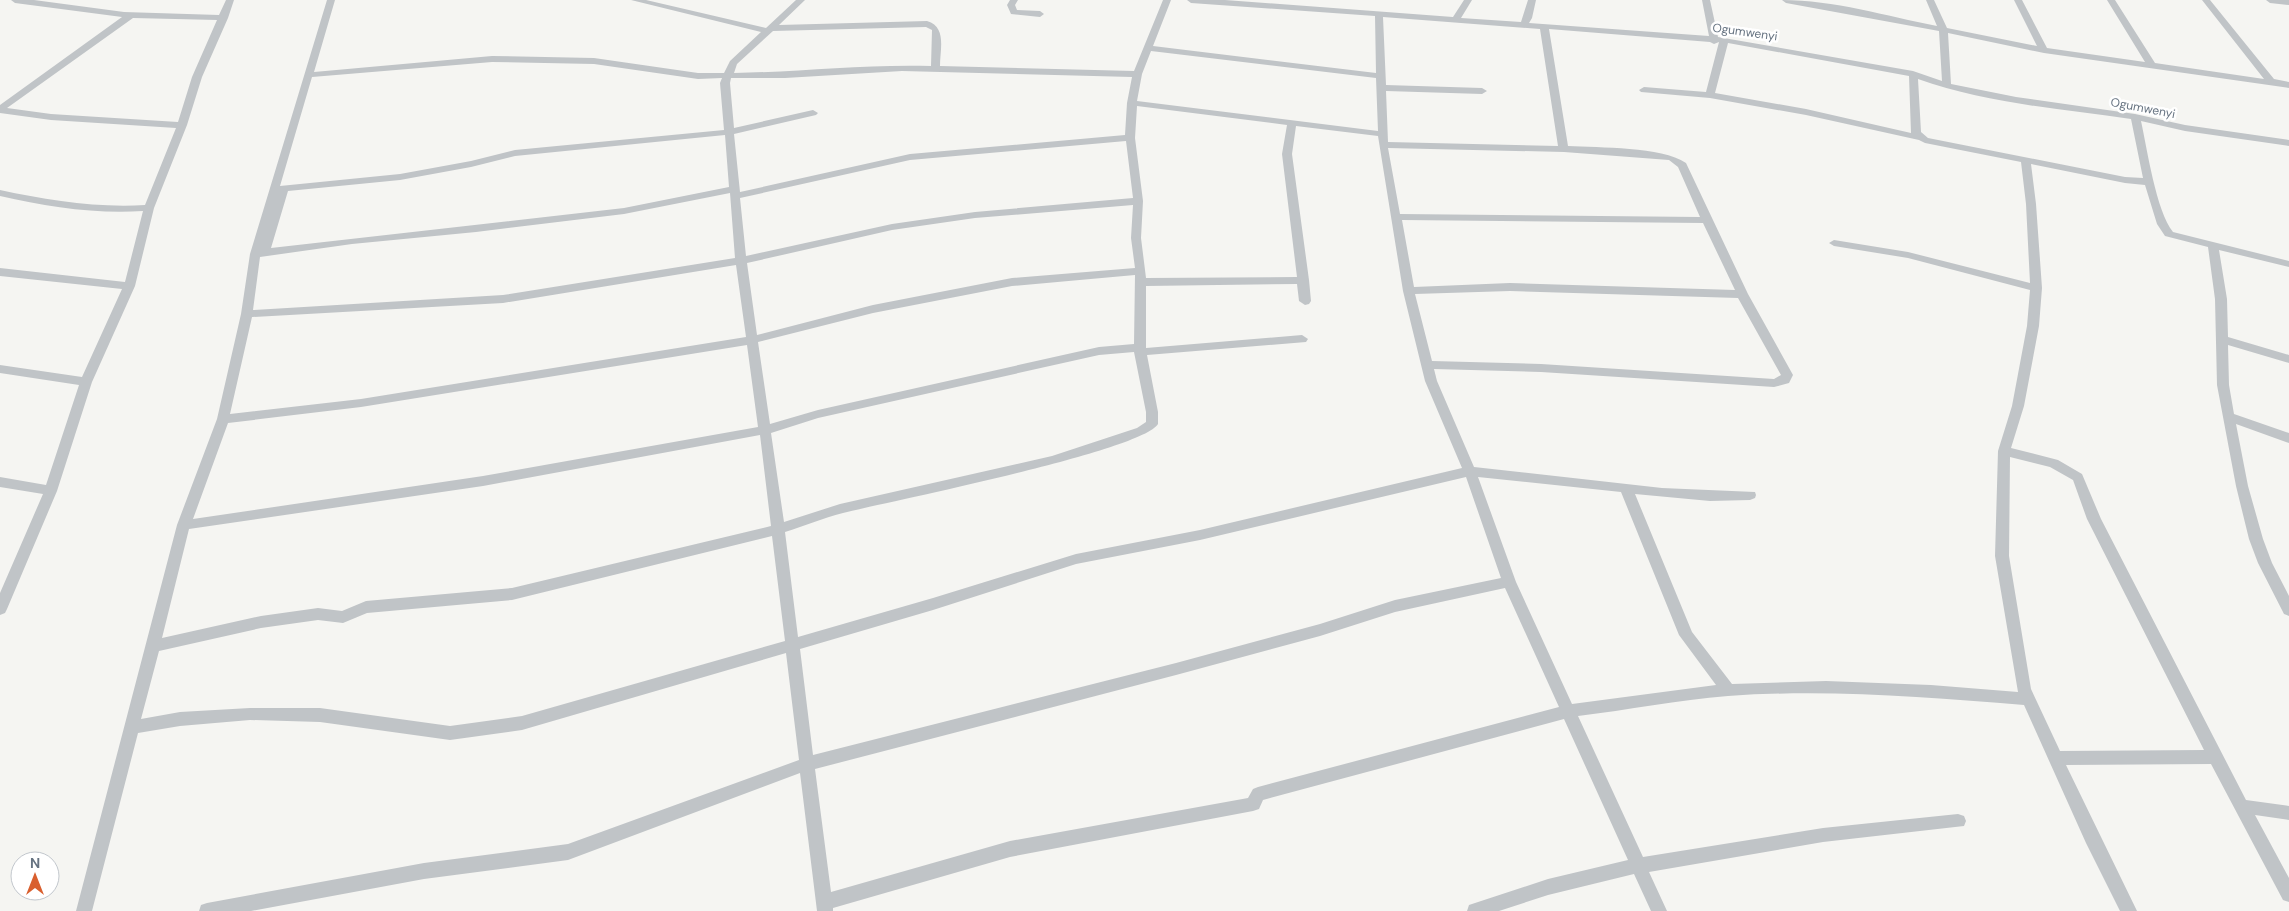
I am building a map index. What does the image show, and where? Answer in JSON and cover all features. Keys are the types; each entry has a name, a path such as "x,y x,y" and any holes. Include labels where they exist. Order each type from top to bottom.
{"street":[{"path":"15,0 131,15 224,18"},
{"path":"0,609 51,491 86,382 129,286 149,208 182,125 197,77 224,18 230,0"},
{"path":"84,911 184,525 223,419 259,254 278,190 309,75 310,65 331,0"},
{"path":"635,0 769,29 927,24 933,26 936,30 934,69"},
{"path":"656,6 665,0"},
{"path":"801,0 733,63 726,76 741,261 778,529 824,906 1010,849 1253,804 1258,794 1570,711 1728,690 1826,687 1931,691 2030,699"},
{"path":"1014,0 1011,6 1014,12 1040,14"},
{"path":"153,646 261,622 318,614 343,617 366,607 512,594 778,529 840,509 1053,460 1141,431 1152,424 1152,412 1140,349 1141,276 1136,238 1138,202 1130,138 1132,103 1137,74 1167,0"},
{"name":"Ogumwenyi","path":"1191,0 1544,25 1714,41 1724,40 1913,74 1948,86 2046,106 2135,117 2185,128 2289,143"},
{"path":"1456,19 1468,0"},
{"path":"1524,24 1528,18 1532,0"},
{"path":"1706,0 1714,41"},
{"path":"1786,0 1840,4 1943,29 2044,50 2289,85"},
{"path":"1930,0 1943,29 1948,86"},
{"path":"2018,0 2044,50"},
{"path":"2111,0 2152,65"},
{"path":"2206,0 2271,82"},
{"path":"2270,0 2289,2"},
{"path":"1379,14 1383,140 1409,292 1431,381 1470,471 1510,582 1659,911"},
{"path":"0,110 131,15"},
{"path":"1544,25 1553,74 1556,118 1564,149"},
{"path":"1710,94 1724,40"},
{"path":"1146,48 1381,82 1482,91"},
{"path":"309,75 492,59 594,61 698,76 784,75 876,68 1137,74"},
{"path":"1913,74 1916,133 1918,137"},
{"path":"1644,90 1710,94 1806,112 2026,162 2125,180 2149,182"},
{"path":"1132,103 1292,122 1383,140 1657,154 1672,158 1682,165 1742,294 1787,375 1785,380 1774,383 1541,368 1428,365"},
{"path":"0,110 51,117 182,125"},
{"path":"278,190 400,177 525,152 730,132 813,112"},
{"path":"2135,117 2149,182 2158,206 2162,227 2169,234 2289,264"},
{"path":"1292,122 1287,154 1304,280 1305,301"},
{"path":"259,254 352,241 476,229 624,211 735,192 910,157 1130,138"},
{"path":"2026,162 2031,204 2036,288 2033,326 2018,406 2004,451 2002,556 2024,689 2092,838 2129,911"},
{"path":"0,193 21,198 126,210 149,208"},
{"path":"247,314 504,299 741,261 892,227 975,215 1138,202"},
{"path":"1395,217 1707,220"},
{"path":"1834,243 1908,255 2036,288"},
{"path":"2213,246 2222,299 2223,385 2242,486 2256,539 2265,563 2289,610"},
{"path":"0,272 129,286"},
{"path":"223,419 361,403 752,340 872,309 1012,282 1141,276 1304,280"},
{"path":"1409,292 1510,287 1742,294"},
{"path":"184,525 482,481 765,430 818,414 1090,353 1302,339"},
{"path":"2223,340 2289,360"},
{"path":"0,369 86,382"},
{"path":"2228,416 2289,438"},
{"path":"2004,451 2054,463 2078,477 2094,519 2215,757 2289,894"},
{"path":"132,727 180,719 250,714 320,715 450,733 522,724 934,604 1076,559 1200,535 1470,471 1671,494 1710,496 1750,495"},
{"path":"0,482 51,491"},
{"path":"1626,488 1686,635 1728,690"},
{"path":"207,911 424,871 568,852 807,764 1176,670 1320,630 1395,606 1510,582"},
{"path":"2057,758 2215,757"},
{"path":"2241,806 2289,813"},
{"path":"1475,911 1548,887 1638,866 1823,835 1958,821"}]}
